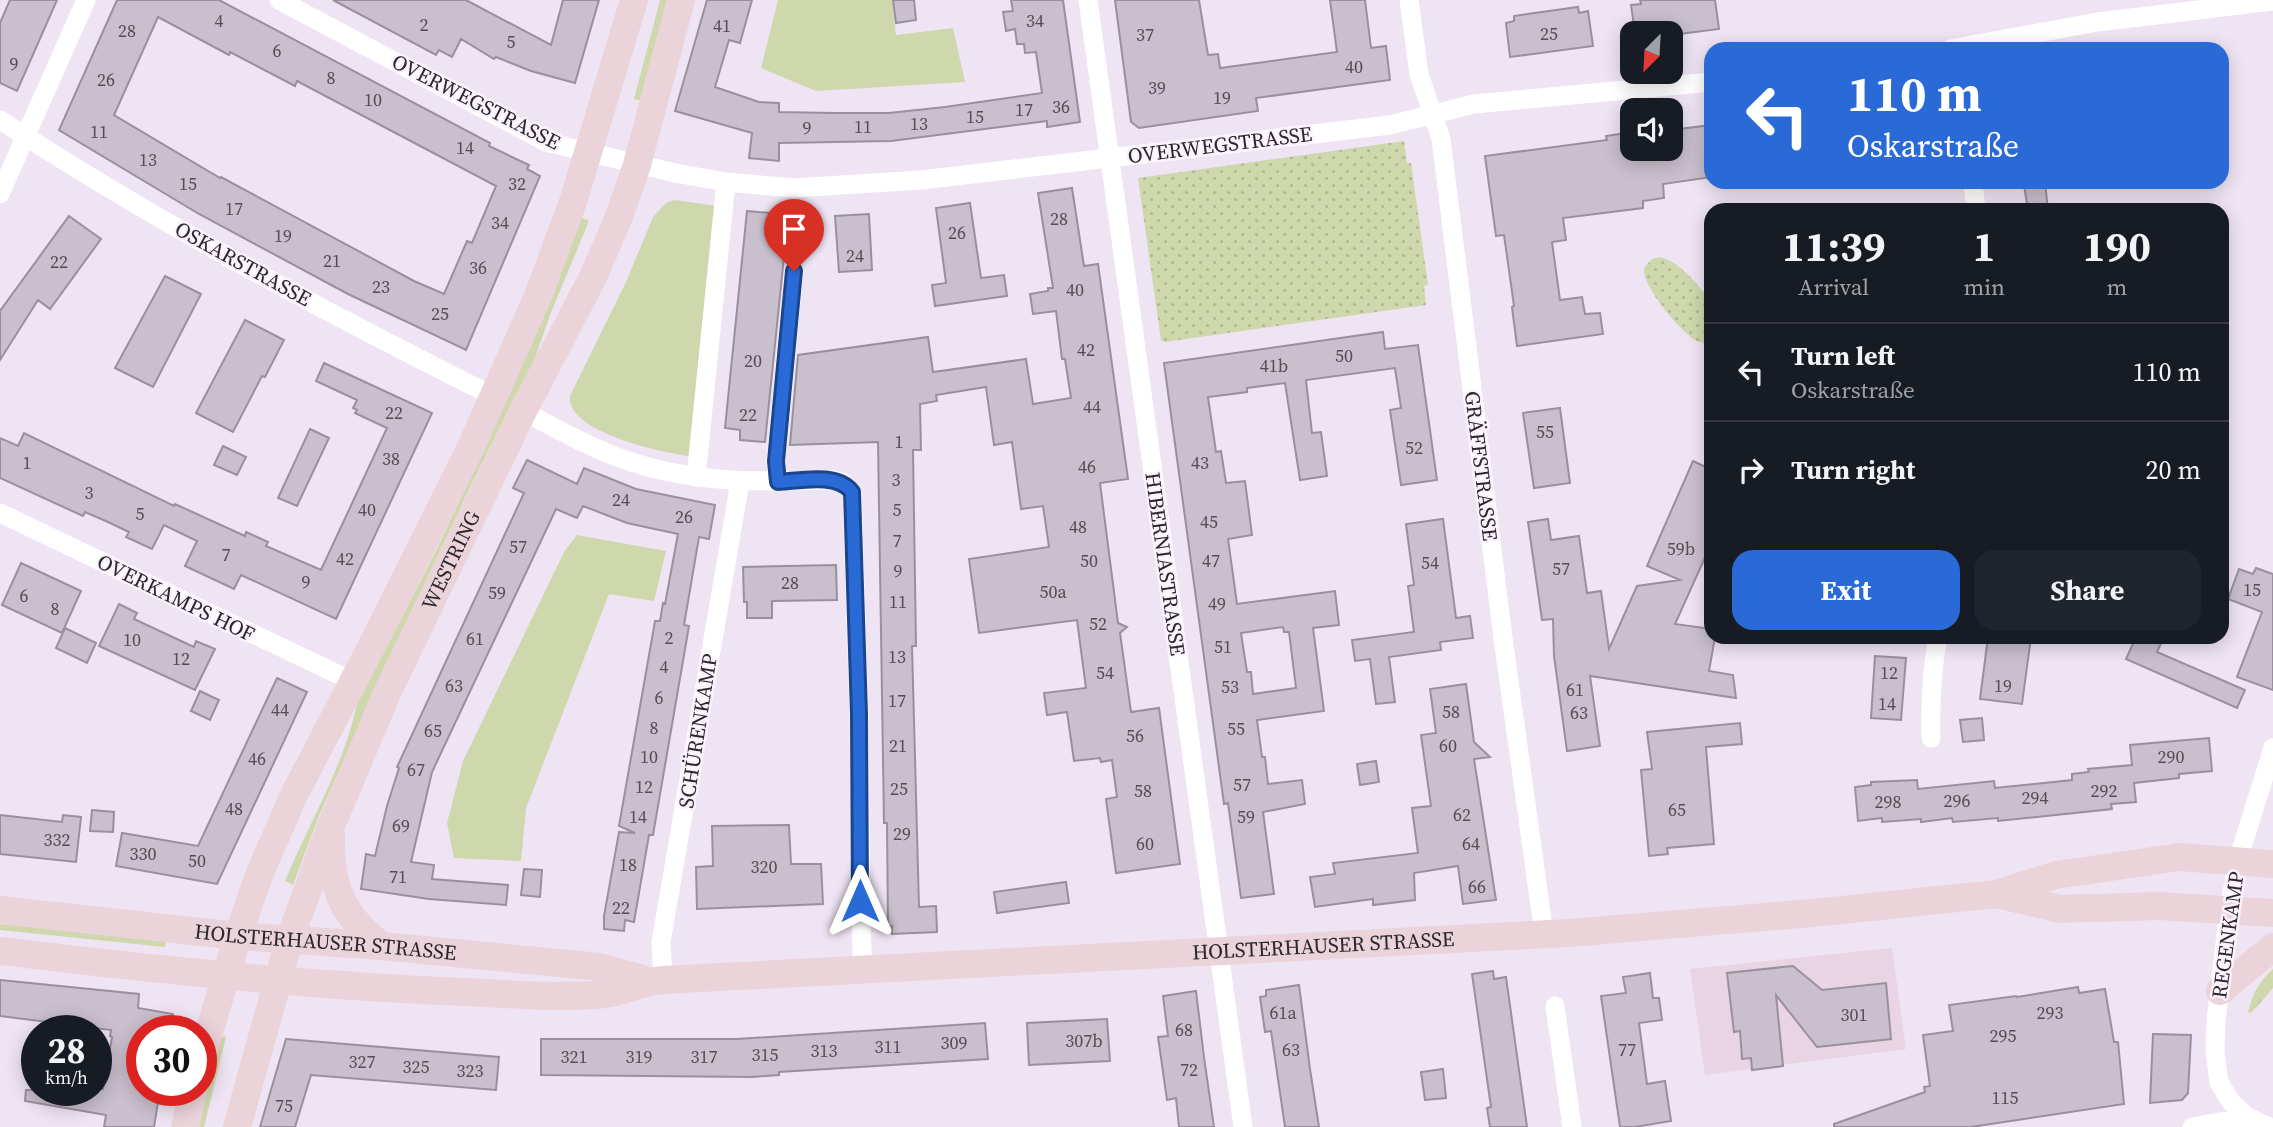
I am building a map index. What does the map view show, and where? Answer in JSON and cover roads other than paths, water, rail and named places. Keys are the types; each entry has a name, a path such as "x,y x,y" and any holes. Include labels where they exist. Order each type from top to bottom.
{"main road":[{"name":"WESTRING","path":"214,1015 260,875 294,795 410,570 494,396 543,284 635,0"},
{"name":"WESTRING","path":"237,1127 289,940 331,826 387,693 523,411 594,275 618,219 637,165 681,0"},
{"path":"331,826 330,867 338,894 360,929 382,946"},
{"name":"HOLSTERHAUSER STRASSE","path":"0,910 238,936 382,946 600,967 657,980 1544,934 1826,912 1996,894 2056,875 2157,859 2180,857 2273,864"},
{"name":"HOLSTERHAUSER STRASSE","path":"1996,894 2060,909 2159,906 2273,913"},
{"path":"2220,991 2273,947"},
{"name":"HOLSTERHAUSER STRASSE","path":"0,951 277,981 496,993 598,995 628,990 657,980"},
{"path":"184,1127 189,1106"}],"street":[{"path":"0,194 86,0"},
{"name":"OVERWEGSTRASSE","path":"278,0 546,142 637,165 726,182 810,189 921,180 1390,125 1474,104 1704,83"},
{"name":"HIBERNIASTRASSE","path":"1088,0 1243,1127"},
{"name":"GRÄFFSTRASSE","path":"1409,0 1419,74 1441,139 1503,638 1544,934"},
{"path":"1993,42 2098,22 2273,1"},
{"name":"OSKARSTRASSE","path":"0,120 179,229 494,396"},
{"path":"696,477 726,182"},
{"path":"778,482 776,461 794,271"},
{"path":"523,411 617,457 657,470 740,482 833,481 842,482 849,487 853,500 863,970"},
{"name":"SCHÜRENKAMP","path":"657,980 661,942 740,482"},
{"name":"OVERKAMPS HOF","path":"0,513 352,681"},
{"path":"1931,738 1930,696 1937,644"},
{"name":"REGENKAMP","path":"2247,1117 2231,1102 2219,1082 2215,1052 2229,909 2238,860 2273,748"},
{"path":"1555,1006 1572,1127"},
{"path":"2192,1127 2247,1117 2269,1127"}]}
